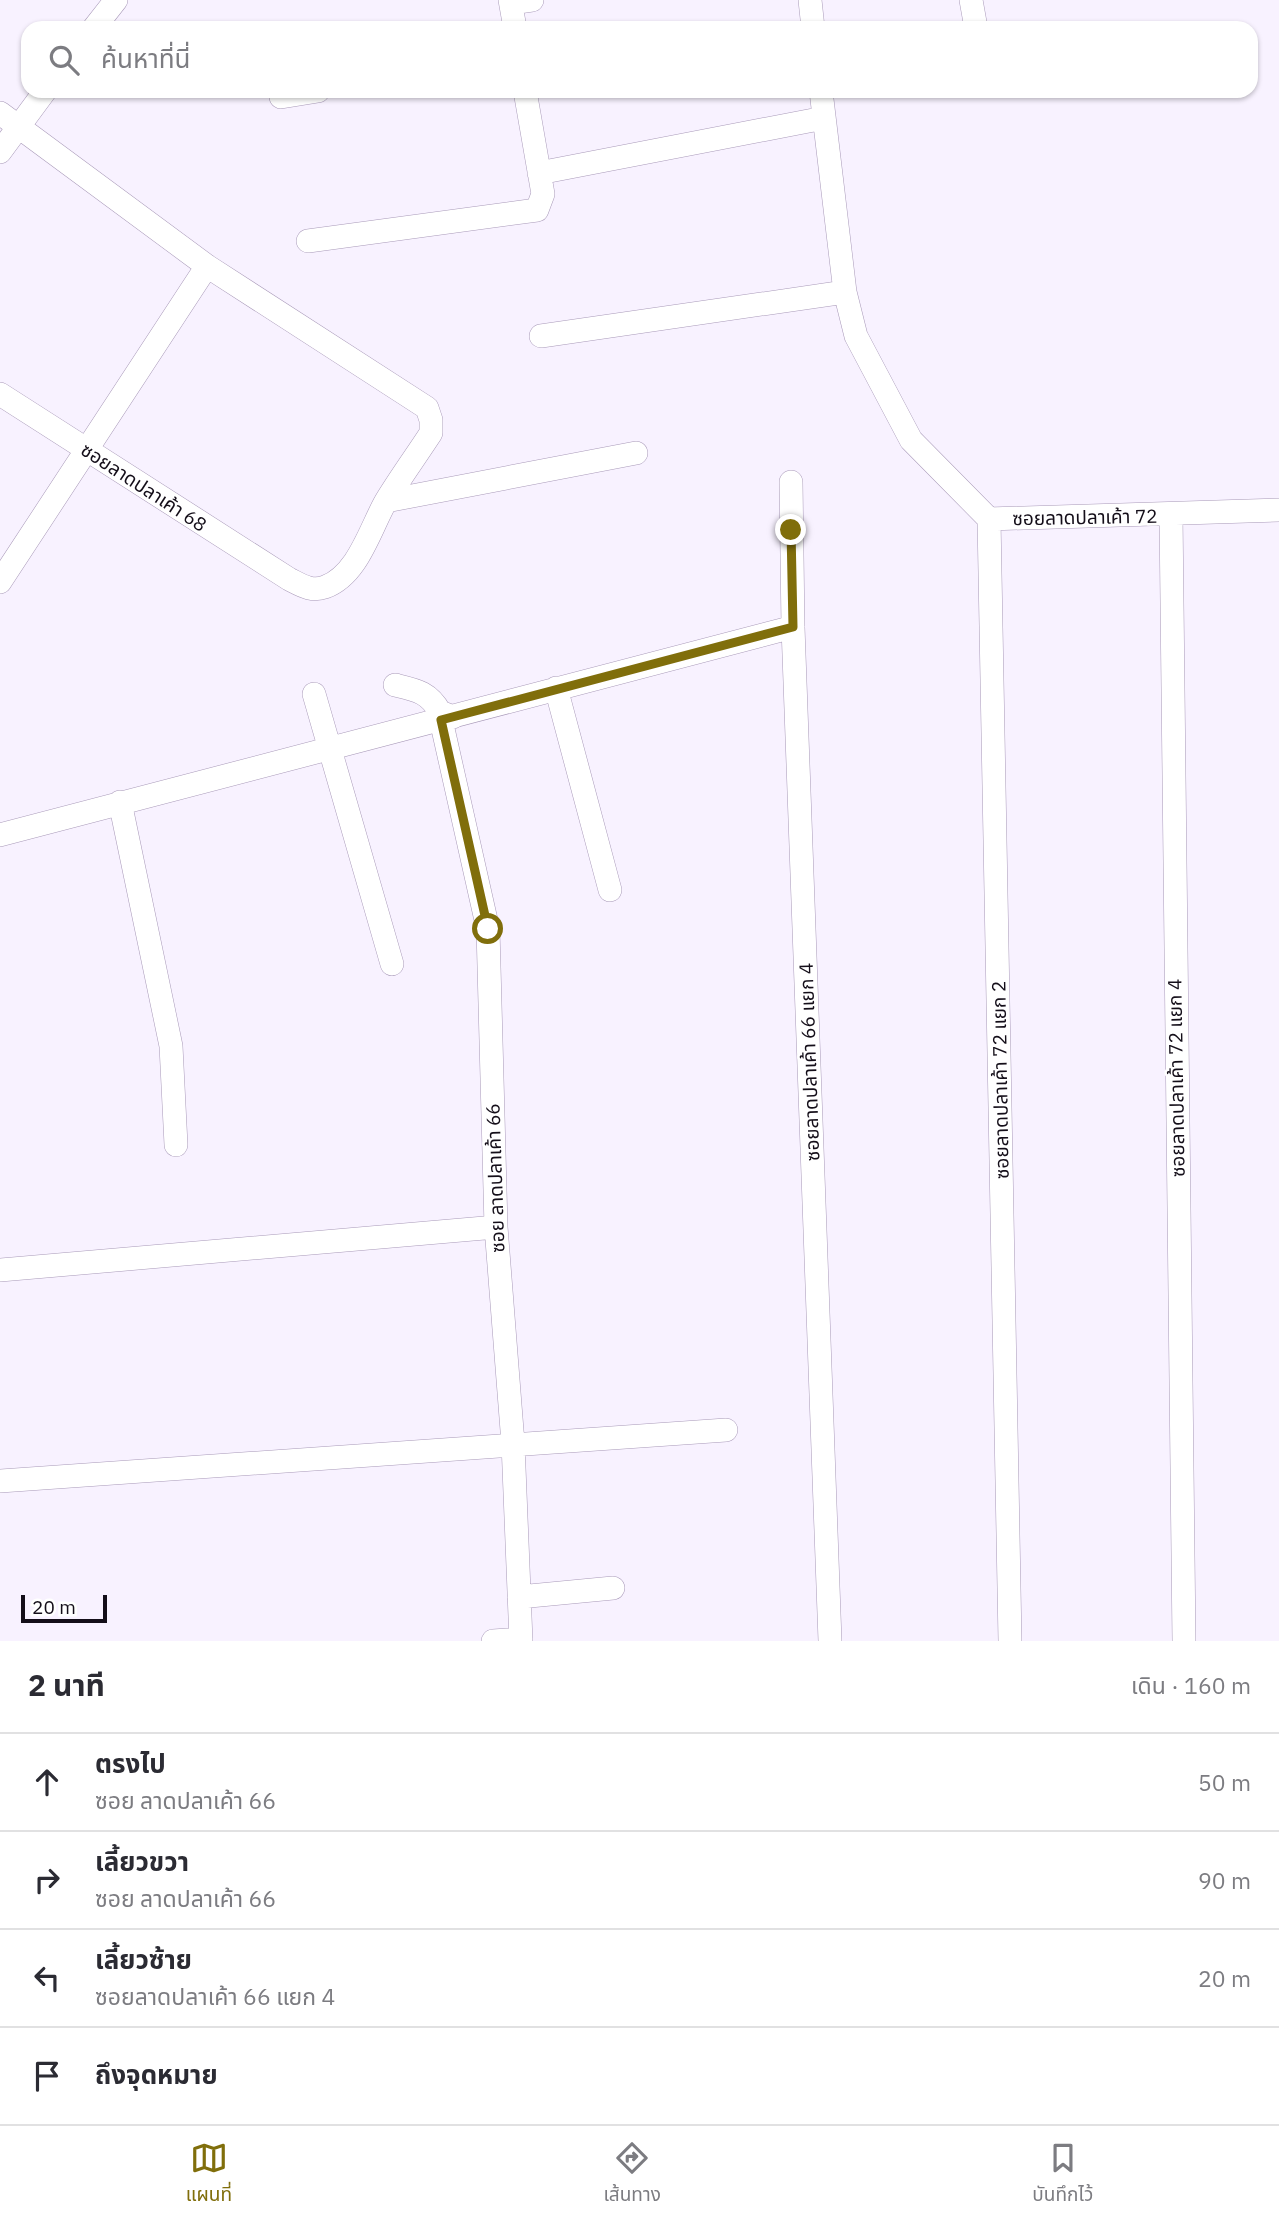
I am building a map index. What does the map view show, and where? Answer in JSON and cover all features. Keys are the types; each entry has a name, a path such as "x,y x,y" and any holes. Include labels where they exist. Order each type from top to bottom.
{"street":[{"path":"100,21 116,0"},
{"path":"810,0 813,21"},
{"path":"971,0 975,21"},
{"path":"516,21 518,1"},
{"path":"0,152 9,119 36,98"},
{"path":"308,241 537,210 543,194 526,98"},
{"name":"ซอยลาดปลาเค้า 72","path":"822,98 845,292 856,336 911,440 989,519 1279,510"},
{"path":"539,173 824,118"},
{"name":"ซอยลาดปลาเค้า 68","path":"0,394 289,579 310,589 324,588 336,581 356,559 386,501 431,433 427,408 207,266 9,119"},
{"path":"0,582 207,266"},
{"path":"541,336 845,292"},
{"path":"386,501 636,453"},
{"name":"ซอยลาดปลาเค้า 66 แยก 4","path":"791,482 793,627 830,1641"},
{"name":"ซอยลาดปลาเค้า 72 แยก 4","path":"1171,515 1184,1641"},
{"name":"ซอยลาดปลาเค้า 72 แยก 2","path":"989,519 1010,1641"},
{"path":"0,835 793,627"},
{"path":"395,685 421,691 433,699 447,718"},
{"path":"556,688 610,890"},
{"path":"314,694 392,964"},
{"name":"ซอย ลาดปลาเค้า 66","path":"447,718 488,929 496,1227 513,1443 521,1640"},
{"path":"120,802 171,1046 176,1145"},
{"path":"0,1270 496,1227"},
{"path":"0,1480 726,1430"},
{"path":"519,1597 613,1588"},
{"path":"493,1641 521,1640"}],"route":[{"path":"488,929 441,720 793,627 791,530"}]}
